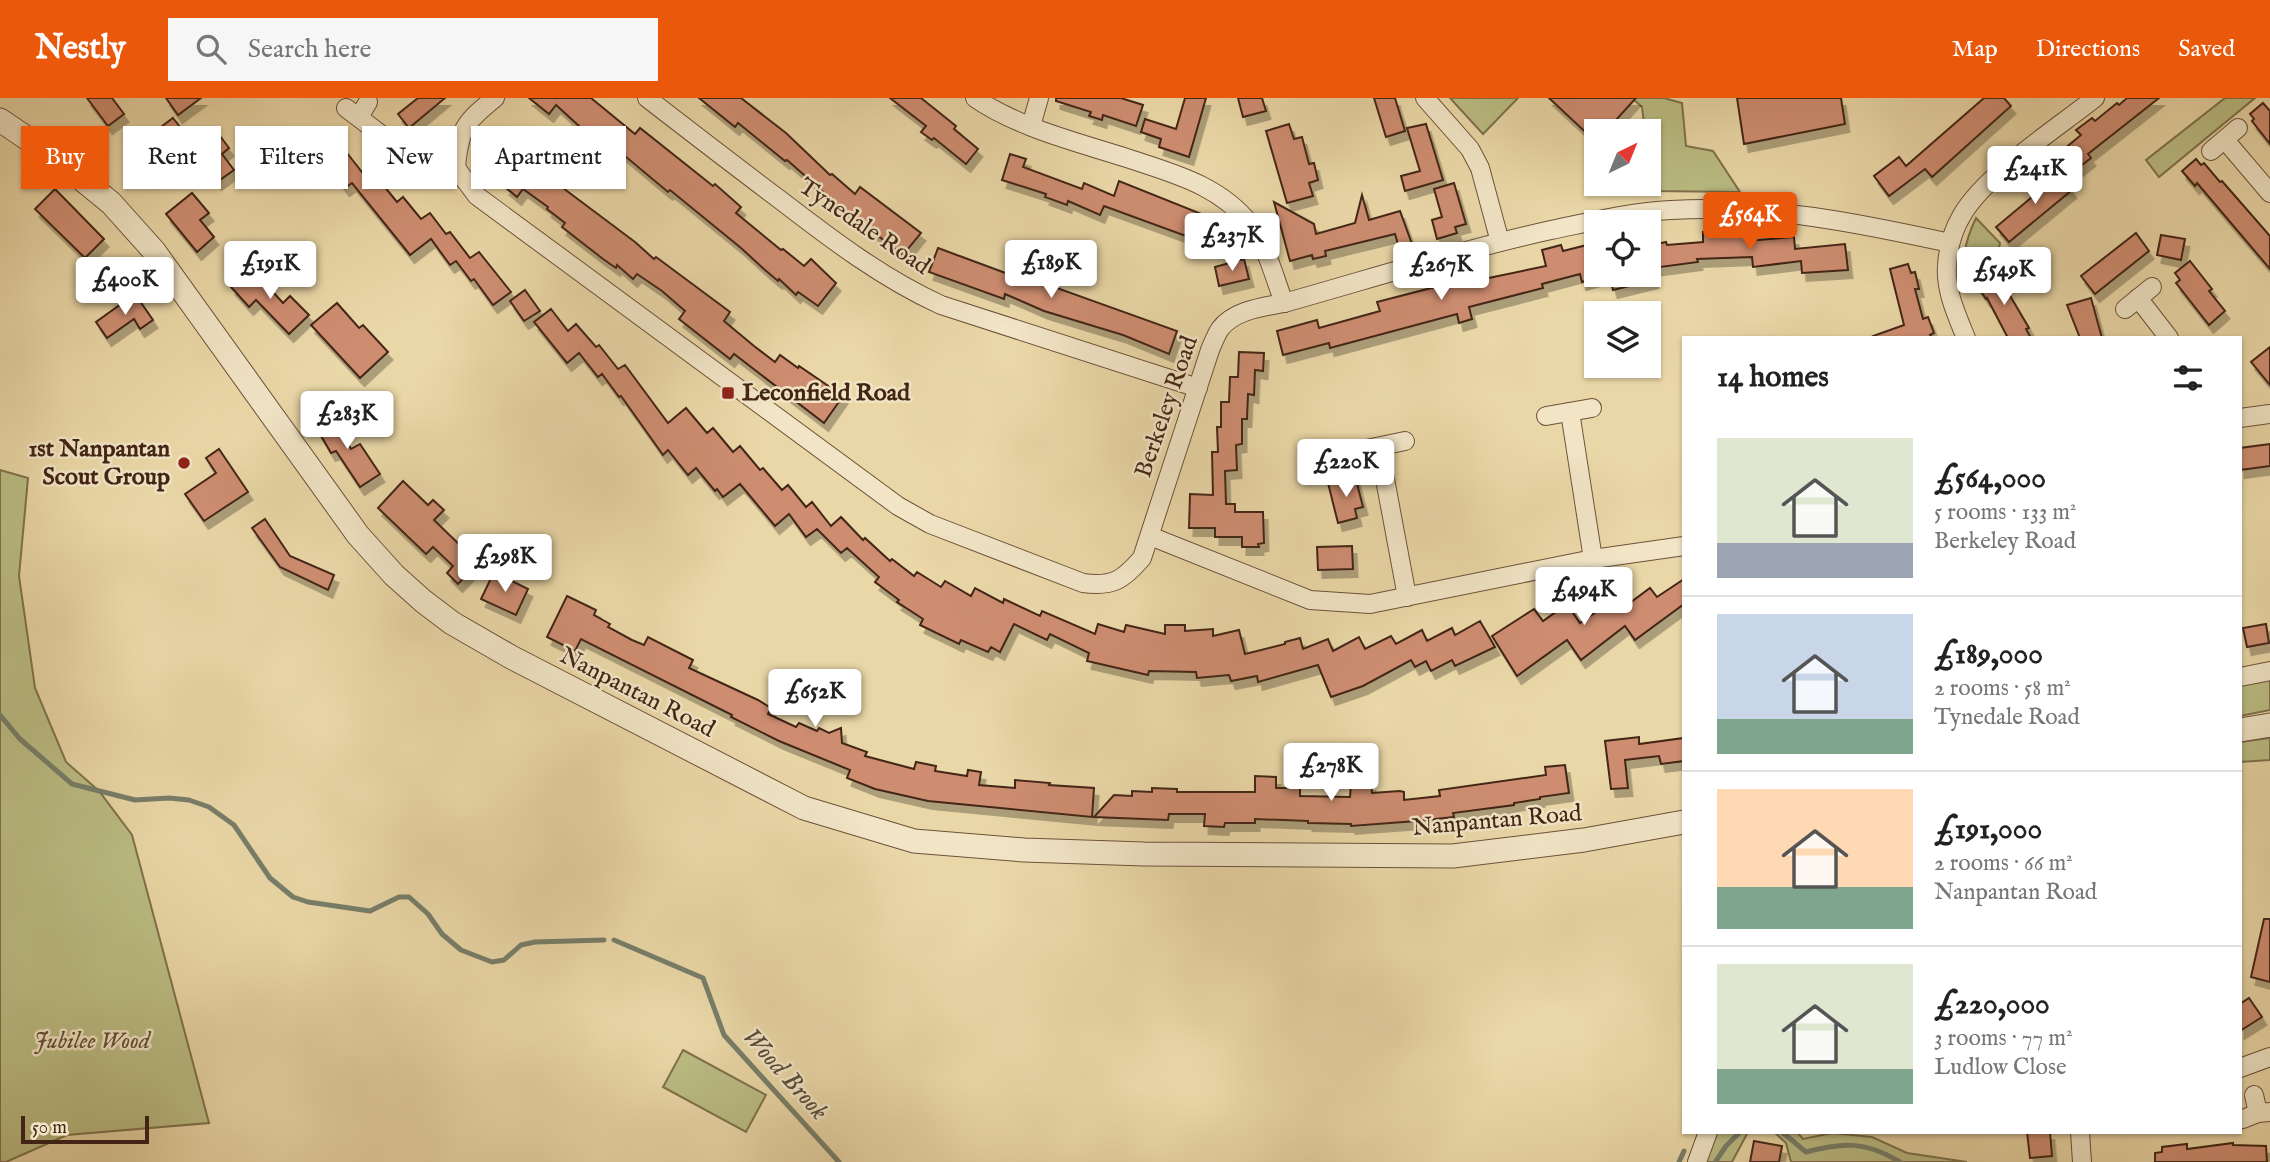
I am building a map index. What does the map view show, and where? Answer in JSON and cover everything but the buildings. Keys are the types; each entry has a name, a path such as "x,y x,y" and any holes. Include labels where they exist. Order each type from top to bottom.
{"street":[{"path":"457,157 463,130 475,114 495,98"},
{"name":"Tynedale Road","path":"647,98 836,243 914,292 942,305 1198,388"},
{"path":"975,98 994,111 1031,126 1154,167 1213,191 1230,203 1250,225 1265,250 1284,303"},
{"path":"1031,126 1039,98"},
{"path":"1425,98 1470,149 1480,168 1500,242"},
{"path":"1965,336 1949,288 1946,268 1950,243 1961,216 1982,190 2095,98"},
{"path":"358,109 377,126"},
{"name":"Nanpantan Road","path":"0,121 56,158 111,203 154,251 358,535 394,575 423,601 452,624 511,657 804,808 914,841 1024,850 1144,854 1453,856 1584,840 1682,822"},
{"path":"2225,140 2270,193"},
{"path":"457,169 477,196 887,498 930,524 1083,583 1103,586 1119,580 1142,558 1150,536 1310,600 1370,604 1593,559 1682,546"},
{"name":"Berkeley Road","path":"1150,536 1210,350 1220,328 1234,317 1257,308 1284,303 1500,242 1599,220 1671,209 1790,212 1835,218 1950,243"},
{"path":"2152,286 2131,304 2167,336"},
{"path":"1546,416 1592,408"},
{"path":"1570,412 1593,559"},
{"path":"2242,418 2270,414"},
{"path":"1357,451 1405,441"},
{"path":"1379,447 1407,597"},
{"path":"2242,677 2270,671"},
{"path":"2242,730 2269,726"},
{"path":"2242,1067 2270,1057"},
{"path":"1697,1162 1707,1134"},
{"path":"2080,1134 2082,1162"}],"green space":[{"path":"1450,98 1518,98 1483,134"},
{"path":"1632,98 1664,98 1682,103 1686,146 1713,151 1740,192 1661,191 1661,119 1644,119 1642,107"},
{"path":"2225,98 2255,98 2159,177 2146,160"},
{"path":"1976,218 2000,243 1996,263 1961,274 1966,245"},
{"name":"Jubilee Wood","path":"0,470 28,478 19,576 35,688 66,762 99,791 132,835 209,1123 67,1135 6,1162 0,1162"},
{"path":"2270,679 2270,710 2242,716 2242,685"},
{"path":"2270,738 2270,760 2242,762 2242,742"},
{"path":"683,1050 766,1095 746,1132 663,1087"},
{"path":"1707,1134 1747,1134 1732,1162 1697,1162"},
{"path":"1776,1134 1799,1134 1803,1139 1827,1134 1872,1137 1907,1153 1967,1162 1791,1162 1786,1143"}],"waterway":[{"name":"Wood Brook","path":"0,715 20,739 72,784 135,800 169,798 189,800 209,807 234,825 270,878 293,897 308,902 370,911 399,897 409,897 428,914 442,934 461,950 492,962 504,960 521,945 535,942 604,940"},
{"name":"Wood Brook","path":"614,940 703,978 724,1035 839,1162"},
{"name":"Wood Brook","path":"1716,1161 1738,1134"},
{"name":"Wood Brook","path":"1784,1134 1806,1152 1832,1146 1854,1145 1876,1150 1900,1162"},
{"name":"Wood Brook","path":"1679,1162 1684,1151"}],"place":[{"name":"Leconfield Road","path":"728,393"},
{"name":"1st Nanpantan Scout Group","path":"184,463"}]}
